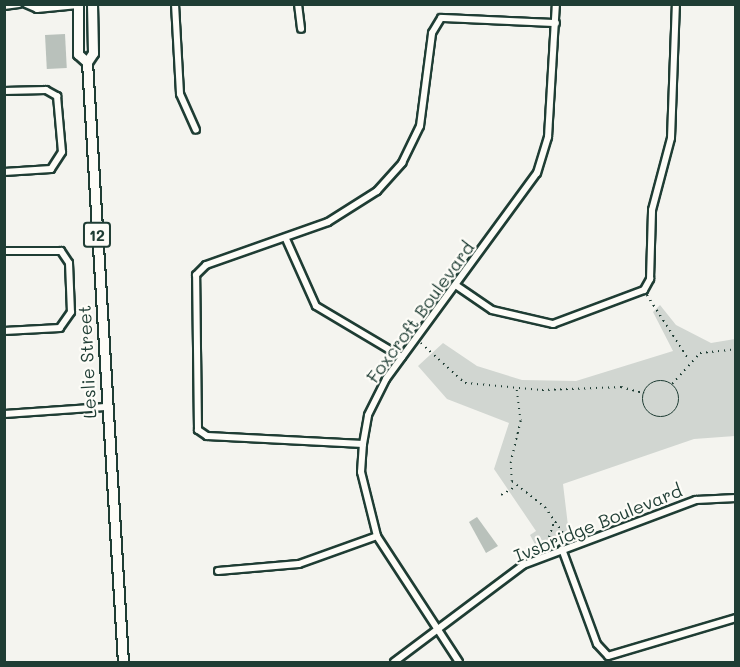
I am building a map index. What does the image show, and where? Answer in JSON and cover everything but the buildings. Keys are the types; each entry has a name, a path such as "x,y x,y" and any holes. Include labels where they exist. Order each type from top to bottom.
{"main road":[{"name":"Leslie Street","path":"92,4 93,53 87,62 122,662"},
{"name":"Leslie Street","path":"78,5 78,54 87,62"}],"street":[{"path":"4,6 19,4"},
{"path":"26,4 37,9 78,5"},
{"path":"175,4 180,94 196,130"},
{"path":"298,4 301,28"},
{"name":"Foxcroft Boulevard","path":"459,663 377,536 361,472 363,444 368,415 402,357 524,194 545,154 556,4"},
{"path":"457,286 492,310 553,324 644,290 650,279 652,210 671,138 676,4"},
{"path":"363,444 207,436 195,425 196,275 215,262 286,239 364,201 402,163 424,108 434,23 441,18 556,23"},
{"path":"4,91 46,90 57,96 62,152 51,169 4,172"},
{"path":"286,239 316,306 402,357"},
{"path":"4,251 61,251 69,263 71,312 60,328 4,331"},
{"path":"4,414 106,407"},
{"name":"Ivsbridge Boulevard","path":"394,663 523,565 696,500 735,498"},
{"path":"218,571 299,564 377,536"},
{"path":"562,549 597,644 608,656 735,618"}],"path":[{"path":"644,290 689,360"},
{"path":"416,339 465,383 516,389 621,387 644,393"},
{"path":"671,385 689,360 735,349"},
{"path":"644,393 656,382 671,385"},
{"path":"644,393 646,410 663,417 677,407 671,385"},
{"path":"516,389 521,421 510,469 516,487 545,507 553,523 565,536"},
{"path":"501,495 516,487"},
{"path":"547,543 553,523"}],"shaded area":[{"path":"660,305 676,325 711,343 735,339 735,436 694,439 563,484 569,534 536,546 530,535 536,531 494,469 509,423 447,399 418,366 443,343 477,366 522,380 576,381 673,351 653,312"}]}
